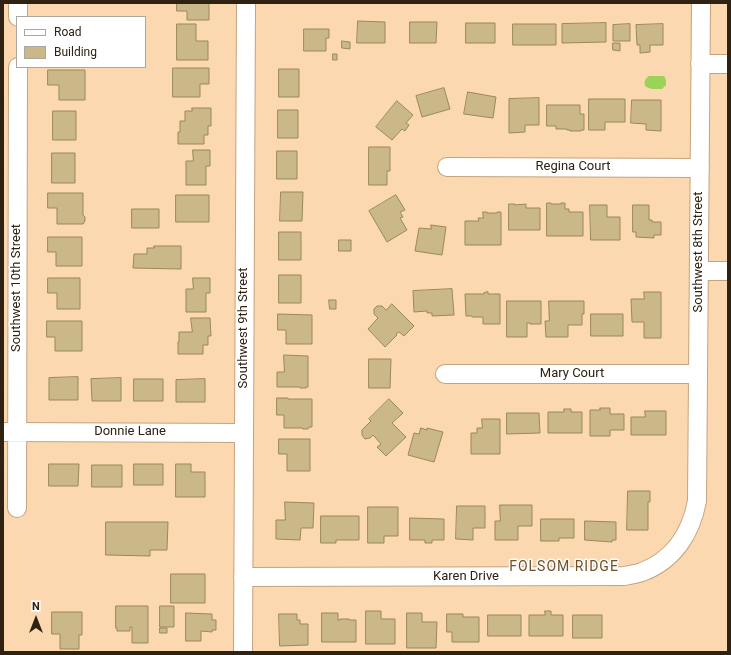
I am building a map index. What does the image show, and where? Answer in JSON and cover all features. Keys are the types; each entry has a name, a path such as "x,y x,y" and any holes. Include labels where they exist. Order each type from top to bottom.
{"street":[{"path":"18,3 18,16"},
{"name":"Southwest 9th Street","path":"243,652 246,3"},
{"name":"Southwest 8th Street","path":"697,501 700,3"},
{"path":"700,64 728,64"},
{"name":"Southwest 10th Street","path":"16,508 10,432 10,153 18,68"},
{"name":"Regina Court","path":"447,167 700,168"},
{"path":"699,271 728,271"},
{"name":"Mary Court","path":"445,374 698,374"},
{"name":"Donnie Lane","path":"10,432 244,433"},
{"name":"Karen Drive","path":"244,577 624,576 642,572 655,566 680,544 694,515 697,501"}],"shaded area":[{"path":"649,76 664,76 666,85 662,89 653,89 645,86 645,81"}],"building":[{"path":"177,3 209,3 209,20 187,20 187,11 177,11"},
{"path":"358,21 385,22 385,43 357,43"},
{"path":"410,22 437,22 436,43 410,43"},
{"path":"466,23 495,23 495,43 466,43"},
{"path":"606,23 606,42 562,43 562,24"},
{"path":"177,24 196,24 196,41 208,41 208,60 177,60"},
{"path":"513,24 556,24 556,45 513,45"},
{"path":"630,24 630,41 613,41 613,25"},
{"path":"663,24 663,45 650,45 650,52 640,53 640,45 637,45 636,25"},
{"path":"304,29 329,29 329,38 326,38 326,51 304,51"},
{"path":"342,41 350,42 350,49 342,48"},
{"path":"613,43 620,43 620,51 613,50"},
{"path":"333,54 337,54 337,60 333,60"},
{"path":"173,68 209,68 209,84 200,84 200,97 173,97"},
{"path":"279,69 299,69 299,97 279,97"},
{"path":"48,70 85,70 85,100 59,100 59,85 48,85"},
{"path":"444,88 450,109 422,117 416,96"},
{"path":"468,92 496,97 493,118 464,114"},
{"path":"539,98 539,125 525,125 525,132 509,133 509,99"},
{"path":"589,99 625,99 625,122 605,122 605,130 589,130"},
{"path":"632,100 661,100 661,131 646,130 646,124 631,123"},
{"path":"397,101 413,115 406,123 409,125 405,131 402,129 392,140 376,127"},
{"path":"547,105 580,105 580,114 584,114 584,130 570,131 567,129 556,129 556,126 547,126"},
{"path":"192,108 211,108 211,126 208,126 208,135 204,135 204,144 178,144 180,121 185,121 185,111 192,111"},
{"path":"278,110 298,110 298,138 278,138"},
{"path":"53,111 76,111 76,140 53,140"},
{"path":"369,147 390,147 390,171 387,171 387,185 369,185"},
{"path":"193,150 210,150 210,166 206,166 206,185 186,185 186,161 193,161"},
{"path":"277,151 297,151 297,179 277,179"},
{"path":"52,153 75,153 75,183 52,183"},
{"path":"281,192 303,192 302,221 280,221"},
{"path":"48,193 83,193 83,215 85,217 85,221 83,224 57,224 57,208 48,208"},
{"path":"176,195 209,195 209,222 176,222"},
{"path":"396,195 405,210 400,212 403,217 400,218 407,230 387,242 369,211"},
{"path":"547,203 565,203 565,209 569,209 569,212 583,212 583,236 547,236"},
{"path":"509,204 526,204 526,208 540,208 540,230 509,230"},
{"path":"590,205 607,205 607,217 620,217 620,240 591,240"},
{"path":"633,205 649,205 649,220 652,220 652,222 661,222 661,235 654,235 654,238 636,237 636,232 633,232"},
{"path":"132,209 159,209 159,228 132,228"},
{"path":"483,212 501,212 501,245 465,245 465,221 479,221 478,218 483,218"},
{"path":"431,225 446,227 442,255 415,251 419,228 431,229"},
{"path":"279,232 301,232 301,260 279,260"},
{"path":"48,237 82,237 82,266 56,266 56,252 48,252"},
{"path":"339,240 351,240 351,251 339,251"},
{"path":"154,246 181,246 181,269 133,268 134,254 147,254 147,248 154,248"},
{"path":"279,275 301,275 301,303 279,303"},
{"path":"48,278 80,278 80,309 57,309 57,293 48,293"},
{"path":"193,278 210,278 210,293 206,293 206,312 186,312 186,289 193,289"},
{"path":"452,289 454,315 432,316 432,313 427,313 427,311 414,312 413,291"},
{"path":"488,292 488,294 500,294 500,324 483,324 483,317 466,316 465,294 484,294"},
{"path":"644,292 661,292 661,338 644,338 644,322 632,322 631,299 644,299"},
{"path":"329,300 336,300 336,309 330,309"},
{"path":"507,301 541,301 541,324 527,323 527,337 507,337"},
{"path":"549,301 584,301 582,325 568,325 568,337 546,337 545,321 549,321"},
{"path":"392,304 414,326 404,336 399,332 396,334 397,335 385,347 368,329 378,318 374,314 374,309 377,306 382,306 386,310"},
{"path":"278,314 312,315 312,344 286,344 286,330 278,330"},
{"path":"591,314 623,314 623,336 591,336"},
{"path":"191,318 210,318 211,336 208,336 208,345 203,345 203,354 178,354 179,332 192,332"},
{"path":"47,321 82,321 82,351 55,351 55,337 47,337"},
{"path":"284,355 308,356 308,387 277,387 277,372 284,372"},
{"path":"369,359 391,359 390,388 369,388"},
{"path":"78,377 78,400 49,400 49,378"},
{"path":"121,378 121,401 92,401 91,379"},
{"path":"134,379 163,379 163,401 134,401"},
{"path":"205,379 205,402 176,402 176,380"},
{"path":"277,398 312,399 312,427 309,427 308,429 284,428 284,415 277,415"},
{"path":"389,399 403,413 392,423 406,437 386,456 377,447 381,444 373,435 370,438 365,439 362,435 362,430 371,421 369,419"},
{"path":"600,408 610,408 610,414 624,414 624,430 610,430 610,436 590,436 590,410 600,410"},
{"path":"564,409 571,409 571,412 582,412 582,433 548,433 548,412 564,412"},
{"path":"645,411 666,411 666,435 631,435 631,417 645,417"},
{"path":"507,413 539,413 540,433 507,434"},
{"path":"482,419 500,419 500,454 471,454 471,433 477,433 477,428 482,428"},
{"path":"421,428 443,432 434,462 408,455 414,433 419,434"},
{"path":"279,439 310,439 310,471 287,471 287,454 279,454"},
{"path":"49,464 79,464 78,486 49,486"},
{"path":"134,464 163,464 163,485 134,485"},
{"path":"176,464 191,464 191,472 205,472 205,497 176,497"},
{"path":"92,465 122,465 122,487 92,487"},
{"path":"628,491 650,491 650,502 648,502 648,530 627,530"},
{"path":"285,502 314,503 313,528 301,528 300,540 276,539 276,520 285,520"},
{"path":"500,505 532,505 532,526 518,526 518,540 495,540 495,521 500,521"},
{"path":"457,506 485,506 485,528 473,528 473,540 456,539"},
{"path":"368,507 398,507 398,536 384,536 384,543 368,543"},
{"path":"321,516 359,516 359,540 336,540 336,543 321,543"},
{"path":"410,518 444,519 444,540 432,540 432,543 425,543 425,540 410,540"},
{"path":"541,519 574,519 574,538 559,538 559,541 541,541"},
{"path":"585,521 616,522 616,540 612,540 612,542 585,540"},
{"path":"106,522 168,522 167,550 150,550 150,556 106,555"},
{"path":"171,574 205,574 205,603 171,603"},
{"path":"116,606 148,606 148,643 132,643 132,627 130,627 130,631 117,631"},
{"path":"160,606 174,606 174,627 160,627"},
{"path":"366,611 381,611 381,619 395,619 395,644 366,644"},
{"path":"545,611 551,611 551,615 563,615 563,636 529,636 529,615 545,615"},
{"path":"52,612 82,612 82,635 79,635 79,649 60,649 60,634 52,634"},
{"path":"186,613 212,614 212,620 216,620 216,630 212,630 212,632 201,631 201,641 186,641"},
{"path":"322,613 338,613 338,620 356,620 356,642 322,642"},
{"path":"407,613 422,613 422,622 437,622 436,648 407,648"},
{"path":"279,614 297,614 297,620 300,620 300,624 308,624 308,645 280,646"},
{"path":"447,614 463,614 463,617 479,617 479,642 452,642 452,632 447,632"},
{"path":"488,615 521,615 521,636 488,636"},
{"path":"573,615 602,615 602,638 573,638"},
{"path":"160,628 167,628 167,633 160,633"}],"district":[{"name":"FOLSOM RIDGE","path":"564,567"}]}
